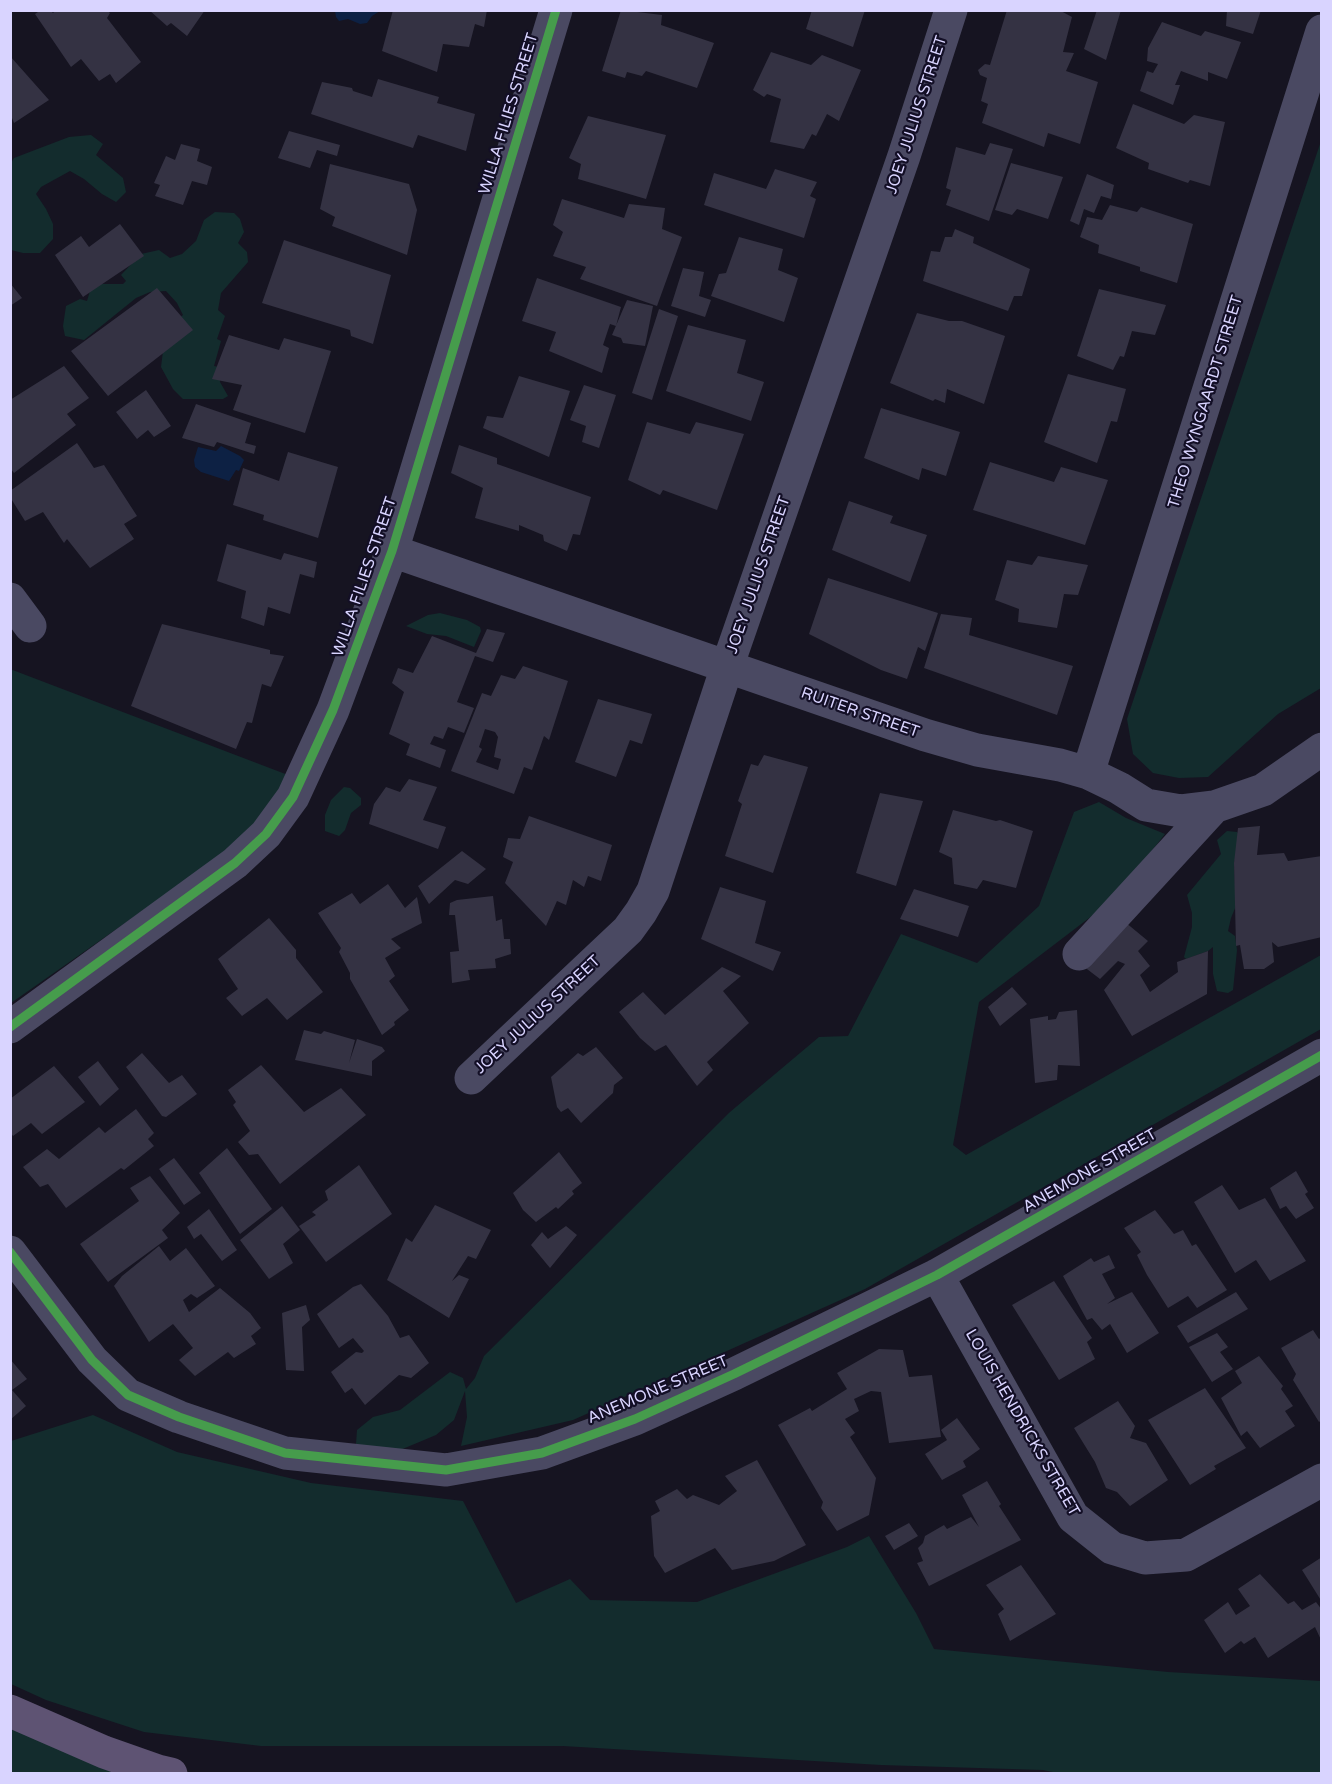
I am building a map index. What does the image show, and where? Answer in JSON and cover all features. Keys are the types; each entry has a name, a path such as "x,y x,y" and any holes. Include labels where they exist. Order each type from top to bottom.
{"main road":[{"path":"10,1711 104,1752 158,1771 171,1773"}],"street":[{"name":"WILLA FILIES STREET","path":"10,1027 235,863 266,834 293,797 333,710 392,551 556,10"},
{"name":"JOEY JULIUS STREET","path":"471,1078 628,930 653,891 727,667 901,168 951,10"},
{"name":"THEO WYNGAARDT STREET","path":"1088,773 1322,31"},
{"name":"RUITER STREET","path":"392,551 924,735 977,750 1060,765 1088,773 1119,788 1146,805 1181,811 1214,807 1263,790 1322,749"},
{"path":"10,599 30,626"},
{"path":"1079,954 1214,807"},
{"name":"ANEMONE STREET","path":"10,1252 92,1360 128,1395 178,1417 285,1453 446,1470 542,1453 635,1419 744,1369 937,1275 1322,1055"},
{"name":"LOUIS HENDRICKS STREET","path":"937,1275 1073,1517 1112,1548 1145,1558 1186,1555 1322,1480"}],"green space":[{"path":"91,135 103,144 96,155 123,178 126,192 116,202 70,171 41,187 36,194 53,224 53,239 40,253 11,250 11,163 14,158 69,137"},
{"path":"1321,141 1321,688 1278,714 1208,777 1179,778 1153,773 1133,754 1127,719"},
{"path":"215,212 234,213 240,219 244,232 238,243 247,252 248,262 221,293 218,310 225,316 217,339 221,341 214,366 219,367 220,382 228,396 223,399 183,399 173,389 161,367 165,335 173,323 183,315 177,303 166,291 150,292 136,298 84,340 65,336 63,326 66,306 80,299 87,301 90,291 98,284 123,284 126,281 121,275 141,254 159,250 170,258 182,254 196,241 204,220"},
{"path":"440,613 467,620 480,627 481,631 474,647 446,636 427,634 406,626 428,615"},
{"path":"10,669 288,775 273,805 225,853 11,1003"},
{"path":"344,787 350,788 361,798 361,805 351,813 345,830 339,836 325,831 325,815 331,800"},
{"path":"1099,802 1126,818 1165,834 1114,899 979,1002 953,1145 966,1155 1321,955 1321,1029 865,1289 573,1420 461,1446 467,1417 465,1391 454,1420 436,1435 393,1453 356,1444 357,1430 373,1417 400,1410 450,1372 463,1378 466,1389 475,1378 484,1356 730,1112 819,1037 848,1036 901,934 977,963 1039,906 1074,812"},
{"path":"1227,831 1237,832 1243,838 1234,863 1236,906 1228,931 1235,936 1237,950 1233,990 1228,993 1217,991 1213,974 1213,947 1186,959 1184,957 1192,927 1192,913 1187,895 1221,854 1217,840"},
{"path":"93,1415 177,1452 311,1483 463,1501 516,1603 570,1579 590,1600 697,1602 847,1547 869,1536 916,1613 934,1649 1168,1672 1321,1681 1321,1773 1063,1774 1043,1770 881,1765 563,1746 261,1746 144,1732 46,1700 11,1684 11,1441"},
{"path":"10,1728 136,1773 11,1773"}],"water":[{"path":"335,10 380,11 367,23 360,24 348,19 339,21"},
{"path":"221,446 244,460 239,471 236,470 229,481 201,472 195,467 194,460 198,447 216,451"}],"building":[{"path":"41,10 50,10 53,13 56,10 107,10 110,13 107,18 141,62 116,83 110,74 99,81 81,59 71,67 35,14"},
{"path":"149,10 205,10 187,36 171,23 167,26"},
{"path":"393,10 487,10 484,27 475,24 469,47 443,44 437,72 382,51"},
{"path":"621,10 662,15 661,25 714,43 697,88 646,71 642,76 627,72 625,78 602,71"},
{"path":"812,10 865,10 853,47 806,29"},
{"path":"1007,10 1059,10 1072,17 1063,52 1074,53 1066,71 1098,82 1080,144 1048,133 1044,147 982,123 988,104 981,101 987,78 980,75 978,70 985,64 990,65"},
{"path":"1097,10 1121,10 1106,60 1084,49"},
{"path":"1227,10 1261,10 1253,34 1226,26"},
{"path":"1162,22 1201,36 1205,31 1241,42 1227,79 1208,72 1208,81 1181,71 1175,85 1180,85 1173,105 1140,91 1147,71 1153,73 1158,64 1147,61 1148,48"},
{"path":"771,52 811,65 822,55 861,70 839,121 827,114 816,136 812,134 804,149 770,142 781,99 767,94 764,97 753,90"},
{"path":"10,56 49,100 14,123 10,113"},
{"path":"378,79 439,97 437,103 475,114 466,151 418,135 413,148 311,114 322,82 352,88 353,91 372,97"},
{"path":"1133,104 1184,124 1194,115 1225,122 1210,186 1190,180 1188,183 1148,169 1149,163 1116,148"},
{"path":"588,116 666,135 646,199 578,179 581,164 569,158"},
{"path":"289,131 340,145 337,156 317,150 310,168 278,158"},
{"path":"990,143 1013,149 989,221 946,205 951,190 946,188 956,147 985,155"},
{"path":"181,144 200,149 197,161 212,167 207,185 192,181 183,205 155,196 160,185 154,183 166,156 175,160"},
{"path":"1011,163 1063,177 1048,219 1017,209 1012,215 995,210"},
{"path":"330,164 409,184 417,210 407,255 332,226 335,217 320,209"},
{"path":"775,169 817,182 810,196 816,199 804,238 704,205 714,173 766,189"},
{"path":"1087,174 1114,185 1111,199 1101,196 1094,213 1084,209 1079,225 1070,221"},
{"path":"562,199 624,218 629,204 665,208 662,229 682,237 657,306 580,279 586,267 553,256 563,232 553,225"},
{"path":"1110,205 1137,212 1141,207 1193,224 1177,283 1140,271 1140,267 1098,253 1099,245 1080,237 1087,217 1102,220"},
{"path":"120,224 144,256 83,297 55,255 81,236 89,247"},
{"path":"955,229 974,237 973,243 1030,269 1022,296 1014,296 1008,311 923,281 931,251 940,252 945,237 952,237"},
{"path":"739,237 783,249 778,270 798,278 784,322 711,296 719,274 726,273"},
{"path":"284,240 391,275 373,344 351,336 350,330 262,303"},
{"path":"683,268 704,272 699,296 711,300 705,317 671,306"},
{"path":"537,278 621,307 616,326 610,324 603,345 609,348 602,373 549,351 556,332 522,321"},
{"path":"10,283 22,298 10,306"},
{"path":"157,288 193,330 108,396 71,351"},
{"path":"1099,289 1166,305 1155,335 1132,331 1124,357 1120,356 1113,370 1077,356"},
{"path":"627,300 653,306 645,346 623,343 621,338 612,335"},
{"path":"659,309 678,316 652,400 632,393"},
{"path":"917,313 949,321 962,321 1005,336 984,404 947,389 945,403 935,399 933,401 890,383"},
{"path":"688,325 746,340 737,373 764,382 751,421 666,391"},
{"path":"229,335 279,350 284,338 331,351 305,433 233,410 242,385 212,379"},
{"path":"64,366 89,398 67,414 76,425 14,473 10,468 10,400"},
{"path":"1068,374 1126,389 1117,422 1111,421 1097,463 1044,442"},
{"path":"519,376 570,391 549,457 483,428 487,416 503,418"},
{"path":"584,385 616,395 599,448 582,442 586,426 570,420"},
{"path":"146,390 171,426 154,437 148,430 137,439 116,412"},
{"path":"196,404 251,423 245,443 256,446 254,454 217,442 214,447 182,438"},
{"path":"881,408 960,432 946,476 922,468 919,480 864,458"},
{"path":"647,422 690,434 696,422 744,434 717,510 663,490 660,495 628,480"},
{"path":"77,443 94,468 104,465 137,516 124,524 134,539 90,568 67,539 64,543 43,512 25,521 10,497 10,491"},
{"path":"459,445 497,458 497,464 591,497 580,535 573,534 567,551 544,541 543,535 519,525 519,531 475,518 483,488 451,473"},
{"path":"288,452 338,467 318,538 263,520 264,515 233,505 243,468 279,481"},
{"path":"990,462 1054,482 1061,467 1108,480 1085,545 973,510"},
{"path":"849,501 893,516 890,523 927,535 910,582 832,550"},
{"path":"227,544 281,560 284,553 317,562 314,578 300,574 290,614 268,607 264,626 241,618 246,591 217,581"},
{"path":"1038,556 1088,565 1078,595 1064,594 1057,628 1018,622 1019,609 995,600 1007,560 1032,565"},
{"path":"828,578 938,613 925,651 918,647 907,679 881,670 809,634"},
{"path":"941,614 972,618 969,635 1073,666 1057,715 924,668"},
{"path":"162,624 270,650 270,654 284,656 271,687 262,684 252,723 247,722 236,749 131,706"},
{"path":"487,629 505,633 493,662 475,656 457,702 474,708 464,733 448,727 443,739 434,736 430,744 446,750 440,768 406,755 410,744 389,734 404,692 392,683 398,668 413,673 432,636 476,653"},
{"path":"523,666 568,681 549,740 544,736 532,770 524,767 514,794 451,771 482,693 491,696 501,675 515,679","holes":["485,729 495,732 498,737 494,757 501,759 498,770 476,762 482,749 479,747"]},
{"path":"598,699 652,714 642,744 630,740 616,777 575,762"},
{"path":"764,755 808,767 773,873 725,856 742,804 738,801 751,764 758,766"},
{"path":"409,779 437,787 423,820 446,827 438,849 369,824 374,804 386,787 400,792"},
{"path":"880,793 923,801 896,886 856,873"},
{"path":"953,810 996,821 1000,820 1033,831 1016,888 983,880 977,889 954,884 952,858 939,852"},
{"path":"529,816 612,845 601,881 588,876 584,887 573,880 566,905 557,901 546,926 505,883 513,862 503,857 508,838 520,839"},
{"path":"1260,826 1257,855 1284,853 1288,861 1322,856 1322,918 1320,918 1322,937 1278,947 1272,942 1274,962 1264,969 1244,969 1240,945 1236,946 1234,863 1238,828"},
{"path":"462,851 486,869 468,884 455,880 429,904 418,886"},
{"path":"388,884 405,908 417,897 422,923 391,939 401,948 385,958 395,976 389,981 409,1010 382,1035 350,979 350,973 339,952 341,948 318,913 352,893 360,904"},
{"path":"720,887 766,901 755,943 781,952 773,971 701,939"},
{"path":"914,889 969,906 958,937 900,919"},
{"path":"493,896 496,921 502,919 504,939 510,939 511,954 495,959 496,968 468,970 470,980 452,983 450,952 459,951 455,915 449,915 450,903 457,900"},
{"path":"269,918 296,950 296,958 323,992 287,1020 267,998 242,1016 226,998 238,989 218,959"},
{"path":"1125,922 1148,941 1138,951 1150,966 1140,975 1150,992 1178,972 1177,962 1208,951 1207,994 1132,1036 1104,990 1125,964 1118,961 1100,979 1083,966"},
{"path":"722,967 741,976 723,991 749,1023 707,1062 713,1070 697,1086 666,1045 655,1051 640,1038 619,1012 643,992 665,1015"},
{"path":"1012,987 1027,1004 1000,1026 988,1007"},
{"path":"1077,1010 1080,1066 1058,1065 1057,1080 1035,1083 1030,1019 1048,1016 1048,1020 1056,1019 1059,1012"},
{"path":"304,1030 321,1034 324,1031 355,1040 349,1063 357,1039 382,1047 385,1051 372,1061 372,1076 295,1060"},
{"path":"596,1047 623,1078 614,1085 613,1093 581,1123 568,1108 561,1112 557,1107 551,1077 578,1053 583,1056"},
{"path":"142,1053 169,1083 182,1075 197,1094 166,1117 162,1116 126,1067"},
{"path":"98,1061 119,1089 100,1106 78,1077"},
{"path":"261,1065 304,1112 341,1088 366,1115 280,1184 258,1154 249,1155 238,1142 250,1131 233,1105 236,1102 228,1090"},
{"path":"54,1066 85,1102 42,1134 31,1123 13,1136 10,1132 10,1099"},
{"path":"136,1109 154,1133 148,1139 154,1146 124,1170 121,1168 66,1208 48,1184 40,1187 23,1167 47,1149 59,1159 99,1127 105,1133"},
{"path":"227,1148 272,1209 240,1234 199,1173"},
{"path":"559,1152 582,1183 572,1191 574,1194 558,1209 556,1207 536,1222 523,1210 513,1193"},
{"path":"174,1158 201,1193 184,1205 159,1169"},
{"path":"359,1165 392,1214 326,1262 299,1226 316,1215 312,1212 328,1200 325,1191"},
{"path":"1296,1171 1308,1192 1305,1194 1314,1208 1296,1219 1286,1206 1280,1209 1270,1188"},
{"path":"150,1176 180,1213 162,1230 168,1238 108,1282 80,1244 139,1201 130,1188"},
{"path":"1222,1185 1239,1210 1265,1198 1306,1261 1270,1281 1256,1260 1235,1273 1194,1202"},
{"path":"435,1205 491,1230 476,1259 468,1256 452,1281 459,1275 469,1279 449,1318 387,1280 406,1238 412,1242"},
{"path":"282,1206 300,1230 283,1244 293,1263 269,1279 240,1240"},
{"path":"209,1209 237,1250 222,1261 201,1234 194,1239 187,1227"},
{"path":"1155,1210 1174,1234 1183,1230 1192,1246 1196,1244 1227,1290 1197,1308 1188,1296 1168,1308 1137,1255 1141,1252 1124,1228"},
{"path":"566,1226 577,1235 550,1268 531,1245 542,1232 548,1239"},
{"path":"159,1246 170,1261 186,1248 215,1286 197,1298 191,1294 183,1300 189,1312 220,1288 250,1313 261,1328 251,1336 256,1344 234,1358 228,1352 195,1376 179,1360 193,1348 173,1324 149,1342 114,1286 122,1276"},
{"path":"1109,1255 1115,1268 1102,1274 1115,1298 1107,1304 1132,1292 1159,1333 1127,1353 1110,1324 1102,1330 1092,1318 1087,1320 1063,1276 1091,1258 1094,1262"},
{"path":"1054,1281 1092,1338 1087,1342 1095,1359 1059,1380 1012,1305"},
{"path":"361,1284 388,1316 400,1338 409,1335 429,1363 411,1378 399,1375 365,1405 352,1388 345,1393 331,1372 356,1352 364,1351 353,1338 339,1348 317,1314 353,1287"},
{"path":"1236,1292 1248,1309 1188,1343 1177,1326"},
{"path":"306,1305 310,1320 302,1327 304,1371 286,1370 282,1313"},
{"path":"1313,1330 1319,1339 1322,1337 1322,1420 1319,1422 1293,1380 1296,1374 1281,1348"},
{"path":"1217,1333 1228,1347 1220,1352 1233,1369 1212,1382 1189,1347"},
{"path":"879,1349 903,1350 909,1377 932,1375 941,1437 889,1443 881,1392 871,1391 854,1399 859,1411 845,1419 855,1433 850,1437 876,1478 869,1515 837,1531 821,1508 823,1502 778,1425 810,1408 812,1411 847,1389 837,1373"},
{"path":"1259,1356 1283,1386 1281,1389 1293,1406 1285,1411 1295,1426 1260,1448 1247,1431 1241,1436 1221,1398 1242,1383 1235,1371"},
{"path":"10,1359 27,1379 12,1390 26,1406 10,1420"},
{"path":"1205,1388 1246,1448 1214,1466 1216,1469 1190,1485 1148,1420"},
{"path":"1118,1401 1135,1426 1130,1438 1146,1443 1168,1480 1130,1506 1117,1492 1106,1488 1095,1462 1074,1428"},
{"path":"957,1418 980,1449 963,1461 966,1467 942,1480 925,1454 947,1440 941,1430"},
{"path":"757,1460 806,1545 774,1561 732,1570 715,1548 665,1573 654,1556 651,1516 660,1511 655,1501 677,1489 687,1499 693,1495 719,1505 737,1491 725,1476"},
{"path":"987,1481 1001,1504 999,1506 1021,1540 929,1586 917,1563 923,1561 918,1548 925,1536 944,1525 947,1529 971,1517 979,1527 962,1495"},
{"path":"909,1523 918,1536 894,1550 885,1536"},
{"path":"1322,1557 1322,1602 1302,1570"},
{"path":"1021,1565 1056,1614 1010,1641 998,1614 1004,1609 986,1585"},
{"path":"1260,1574 1288,1604 1294,1601 1302,1610 1316,1602 1322,1610 1322,1642 1315,1627 1268,1658 1255,1637 1244,1644 1241,1641 1225,1653 1204,1620 1228,1602 1236,1615 1250,1606 1238,1589"}],"cycle path":[{"path":"10,1027 235,863 266,834 293,797 333,710 392,551 556,10"},
{"path":"10,1252 92,1360 128,1395 179,1417 285,1453 446,1470 542,1453 635,1419 734,1374 937,1275 1322,1055"}]}
